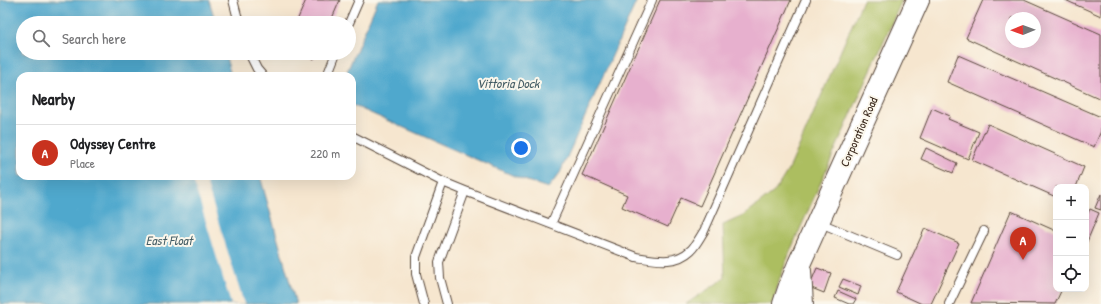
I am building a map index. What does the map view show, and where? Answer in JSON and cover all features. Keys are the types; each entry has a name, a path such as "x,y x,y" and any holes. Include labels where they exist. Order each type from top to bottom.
{"main road":[{"name":"Corporation Road","path":"784,304 799,264 918,0"},
{"name":"Corporation Road","path":"799,264 802,304"}],"lane":[{"path":"233,0 237,16"},
{"path":"353,16 360,0"},
{"path":"551,224 652,0"},
{"path":"356,138 443,182 636,257 658,261 676,260 691,250 704,231 806,0"},
{"path":"252,60 259,72"},
{"path":"329,72 333,60"},
{"path":"424,304 416,274 416,257 443,182"},
{"path":"447,304 440,278 439,262 465,191"},
{"path":"818,222 896,255"},
{"path":"949,304 984,231"}],"green space":[{"path":"863,0 902,0 792,247 780,278 773,304 686,304 725,278 723,225 743,216 775,191 790,167"}],"water":[{"name":"East Float","path":"0,0 209,0 214,16 16,16 16,60 227,60 230,72 16,72 16,180 261,180 296,304 0,304"},
{"name":"Vittoria Dock","path":"378,0 637,0 560,173 548,188 521,179 356,107 356,72 347,72 352,60 356,60 356,51"}],"pier":[{"path":"193,180 205,180 244,304 231,304"}],"building":[{"path":"306,0 340,0 333,16 299,16"},
{"path":"660,0 791,0 700,206 681,198 668,227 622,207 627,195 582,175"},
{"path":"983,0 1024,0 1101,34 1101,99 966,38"},
{"path":"1065,0 1101,0 1101,16"},
{"path":"958,55 1101,117 1101,131 1094,147 947,82"},
{"path":"932,108 950,116 948,119 979,132 968,159 920,138"},
{"path":"988,124 1084,167 1077,184 1053,184 1053,196 972,160"},
{"path":"926,148 957,163 953,173 921,159"},
{"path":"1101,194 1101,210 1095,208"},
{"path":"1090,209 1099,213 1089,237 1089,220"},
{"path":"1011,211 1053,230 1053,292 1061,292 1055,304 971,303"},
{"path":"925,228 959,243 931,304 922,304 896,292"},
{"path":"817,268 831,273 824,293 809,287"},
{"path":"843,279 861,286 858,295 839,287"},
{"path":"838,291 856,299 853,304 849,304 835,298"}],"place":[{"name":"Odyssey Centre","path":"1023,260"}]}
